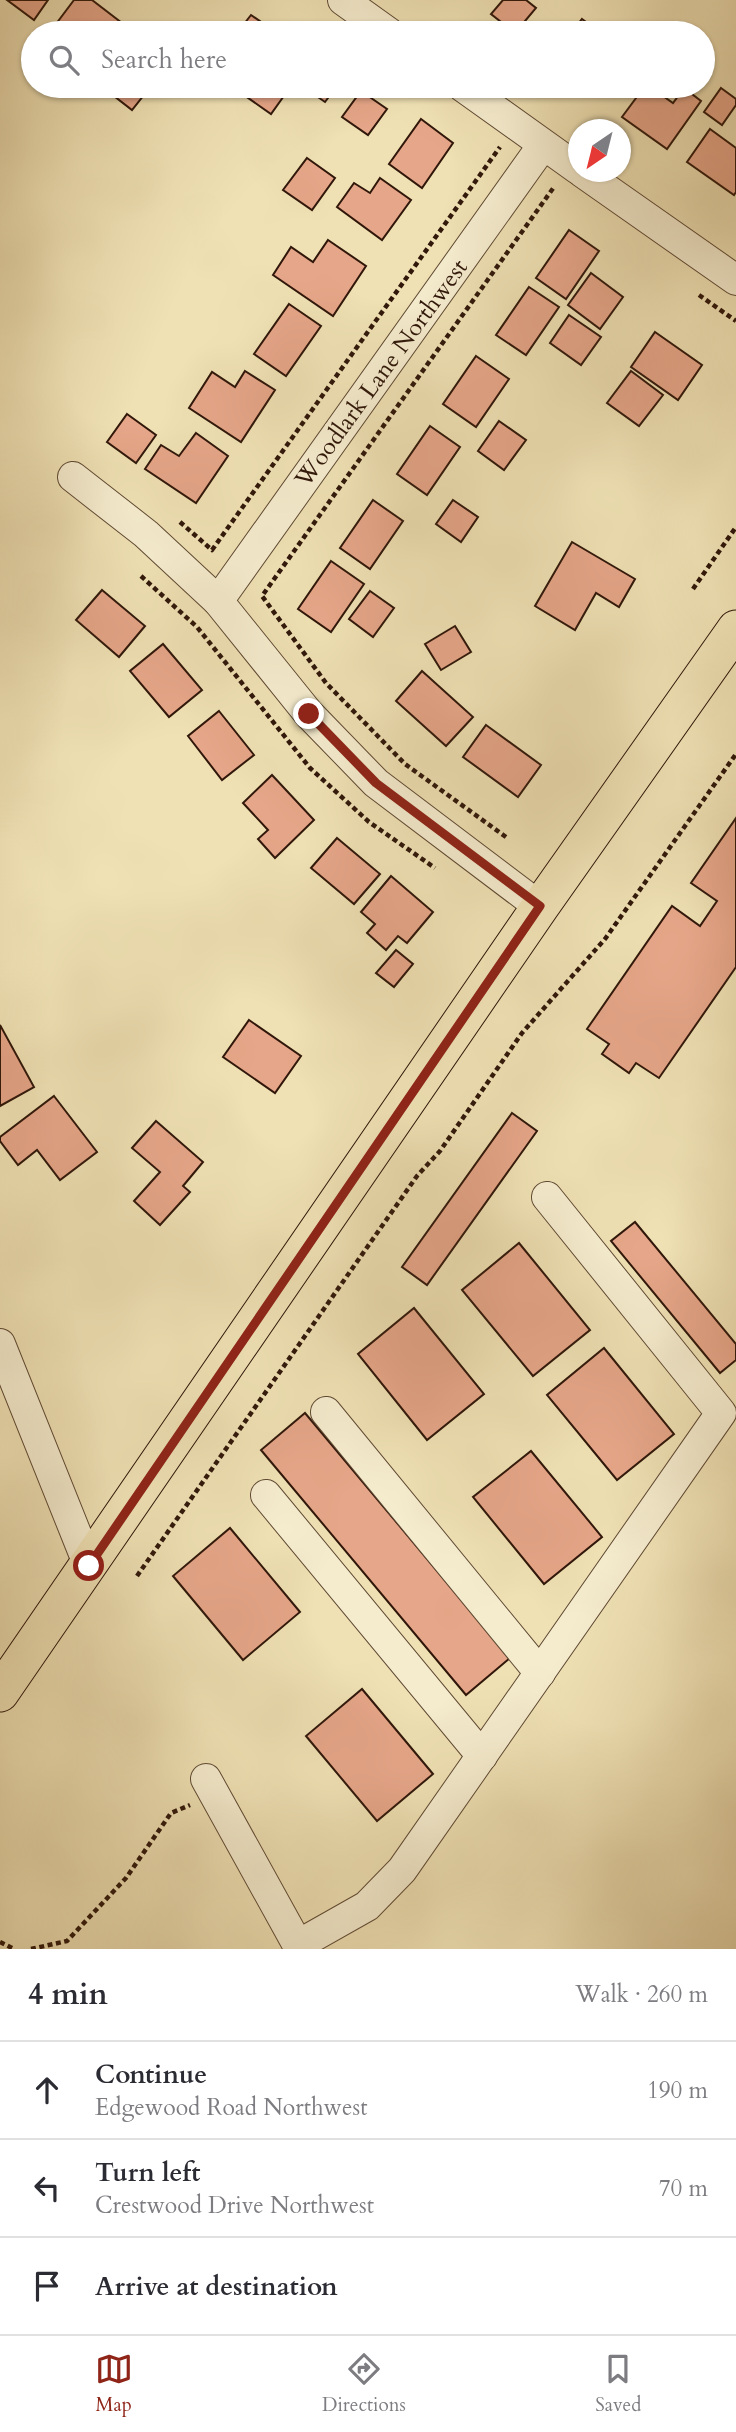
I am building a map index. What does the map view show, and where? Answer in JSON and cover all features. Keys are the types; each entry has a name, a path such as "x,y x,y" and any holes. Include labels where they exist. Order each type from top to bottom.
{"main road":[{"path":"0,1693 540,906 733,640"}],"street":[{"path":"343,0 372,21"},
{"path":"479,98 568,162"},
{"name":"Woodlark Lane Northwest","path":"218,601 543,145"},
{"path":"597,182 736,280"},
{"path":"73,477 146,534 218,601 309,714 376,783 540,906"},
{"path":"211,1787 299,1947 367,1906 402,1870 721,1413 547,1197"},
{"path":"0,1344 89,1566"},
{"path":"326,1412 540,1673"},
{"path":"266,1495 482,1756"}],"path":[{"path":"176,518 212,550 516,125"},
{"path":"506,837 405,764 326,684 262,596 568,180"},
{"path":"699,295 736,321"},
{"path":"693,589 736,527"},
{"path":"137,1576 417,1176 440,1151 522,1033 606,939 736,754"},
{"path":"31,1949 67,1941 126,1878 171,1813 211,1787"},
{"path":"0,1942 14,1949"}],"building":[{"path":"7,0 48,0 34,20"},
{"path":"74,0 92,0 119,21 58,21"},
{"path":"503,0 526,0 536,8 525,21 500,21 491,14"},
{"path":"251,15 260,21 246,21"},
{"path":"721,88 736,99 736,105 722,125 704,112"},
{"path":"117,98 142,98 132,110"},
{"path":"248,98 282,98 271,114"},
{"path":"356,98 371,98 387,109 368,135 342,117"},
{"path":"636,98 666,98 673,103 677,98 697,98 701,101 667,149 631,123 631,119 622,117"},
{"path":"421,119 453,143 422,188 389,164"},
{"path":"710,129 736,148 734,195 687,162"},
{"path":"307,158 335,178 312,210 283,190"},
{"path":"380,178 411,200 382,240 337,207 354,183 370,193"},
{"path":"569,230 599,251 566,299 536,278"},
{"path":"328,240 366,266 333,316 273,275 291,247 313,262"},
{"path":"591,273 623,297 600,329 568,305"},
{"path":"529,287 559,307 526,355 496,335"},
{"path":"289,304 321,326 286,376 254,354"},
{"path":"569,315 601,337 581,365 550,343"},
{"path":"655,332 702,365 678,400 631,367"},
{"path":"476,356 509,379 476,427 443,404"},
{"path":"245,371 275,390 241,442 189,408 212,372 235,387"},
{"path":"631,371 663,395 639,426 607,403"},
{"path":"127,414 156,435 136,463 107,442"},
{"path":"499,421 526,440 504,470 478,451"},
{"path":"430,426 460,447 427,495 397,474"},
{"path":"196,433 228,456 196,503 145,469 161,445 179,456"},
{"path":"373,500 403,521 370,569 340,548"},
{"path":"453,500 478,517 461,542 436,524"},
{"path":"572,542 635,579 619,607 596,593 575,630 535,606"},
{"path":"331,561 364,584 331,632 298,609"},
{"path":"102,590 145,626 119,657 76,620"},
{"path":"370,591 394,608 373,637 349,619"},
{"path":"455,626 471,652 441,670 425,644"},
{"path":"163,644 202,690 169,717 130,671"},
{"path":"422,671 473,717 446,746 396,701"},
{"path":"219,711 254,755 222,780 188,736"},
{"path":"486,725 541,765 518,797 463,757"},
{"path":"272,775 314,820 275,858 258,839 268,830 243,803"},
{"path":"736,818 736,967 659,1078 636,1063 629,1073 602,1054 609,1044 587,1029 672,906 700,926 717,901 691,883"},
{"path":"337,838 380,874 354,904 311,868"},
{"path":"391,876 433,912 407,943 398,936 386,950 367,933 375,924 361,912"},
{"path":"396,950 413,964 394,987 376,973"},
{"path":"249,1020 301,1056 275,1093 223,1057"},
{"path":"0,1025 34,1087 0,1106"},
{"path":"54,1096 97,1152 60,1180 37,1150 18,1165 0,1141 0,1137"},
{"path":"512,1113 537,1131 427,1285 402,1267"},
{"path":"156,1121 203,1162 183,1186 190,1192 160,1225 134,1201 160,1172 132,1148"},
{"path":"635,1222 736,1344 736,1360 720,1373 611,1241"},
{"path":"519,1243 590,1330 533,1376 462,1290"},
{"path":"414,1308 484,1394 427,1440 358,1354"},
{"path":"604,1348 674,1434 617,1480 547,1395"},
{"path":"305,1413 510,1658 466,1695 261,1450"},
{"path":"531,1451 602,1537 544,1584 473,1497"},
{"path":"230,1528 300,1612 243,1660 173,1576"},
{"path":"362,1689 433,1774 377,1821 306,1736"}],"route":[{"path":"89,1566 540,906 376,783 309,714"}]}
